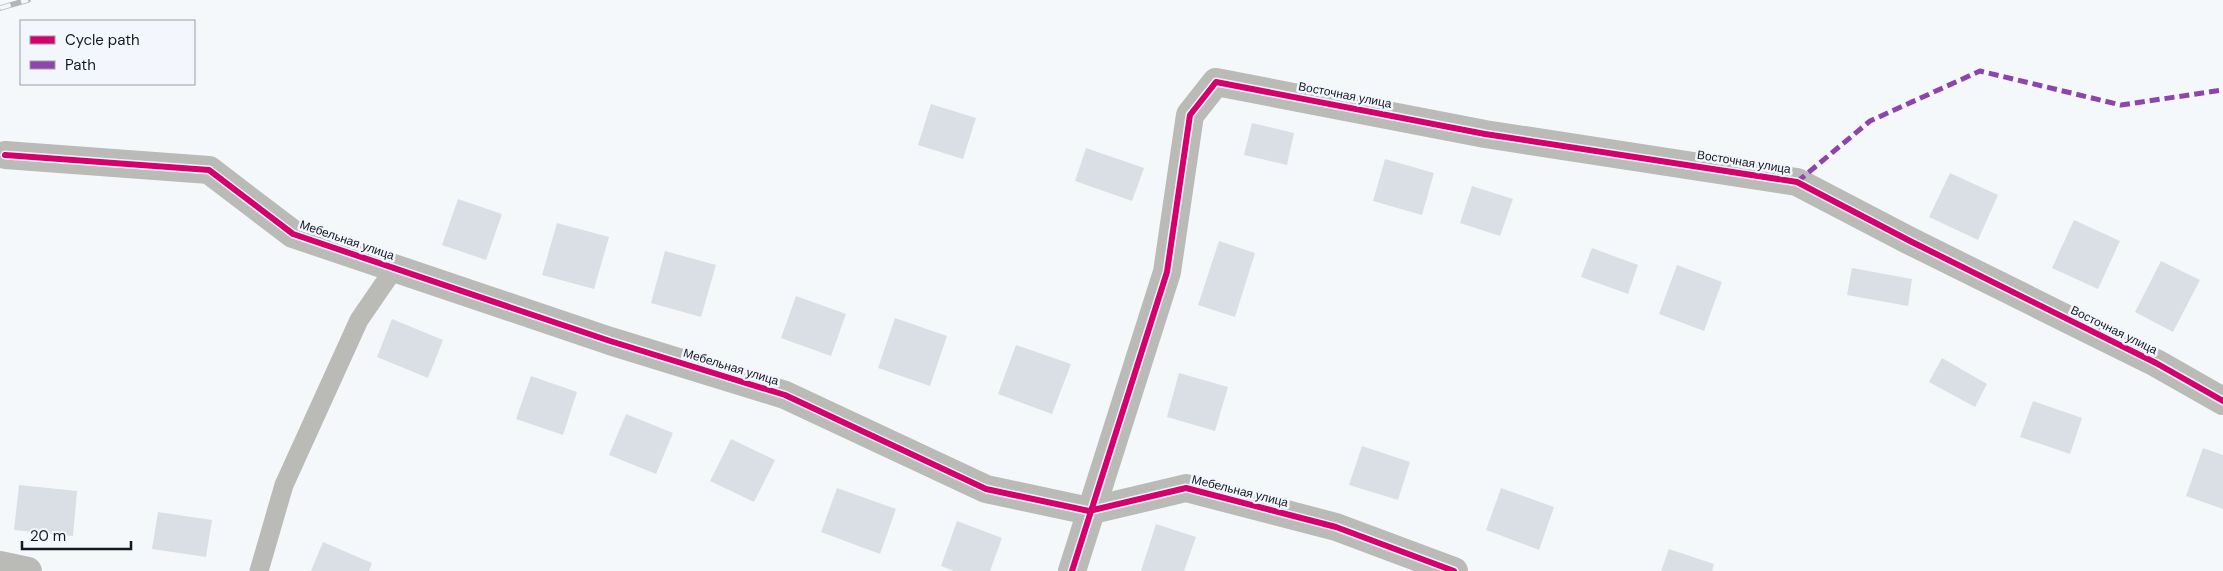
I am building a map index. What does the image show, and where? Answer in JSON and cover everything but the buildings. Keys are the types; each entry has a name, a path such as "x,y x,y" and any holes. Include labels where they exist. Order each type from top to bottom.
{"street":[{"name":"Восточная улица","path":"1090,511 1167,272 1190,115 1216,82 1485,134 1797,182 1910,241 2156,363 2223,401"},
{"name":"Мебельная улица","path":"5,155 209,170 293,234 610,341 785,395 986,489 1090,511 1186,488 1336,527 1454,571"},
{"path":"1072,571 1090,511"},
{"path":"0,565 28,571"}],"lane":[{"path":"258,571 284,485 359,320 394,269"}],"railway":[{"path":"0,8 28,0"}],"marked path":[{"path":"1797,182 1870,121 1980,71 2121,105 2223,90"}],"cycle path":[{"path":"1072,571 1167,272 1190,115 1216,82 1485,134 1797,182 1910,241 2156,363 2223,401"},
{"path":"5,155 209,170 293,234 610,341 785,395 986,489 1089,511 1186,488 1336,527 1454,571"}]}
